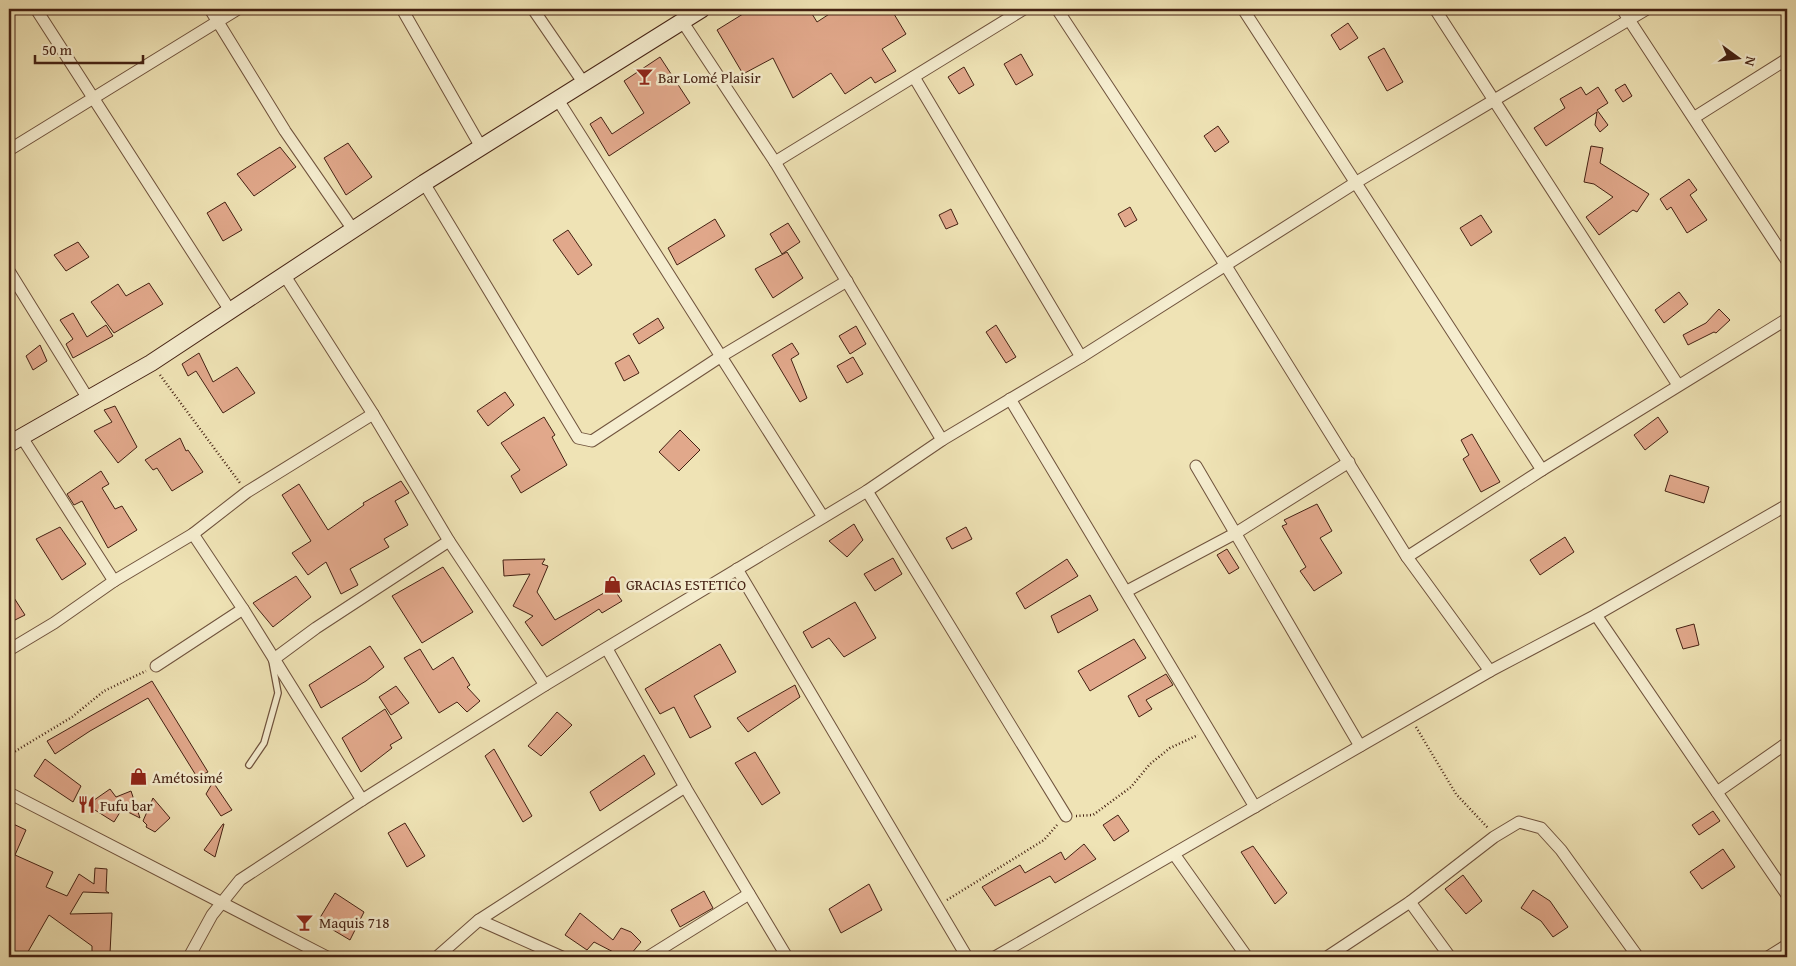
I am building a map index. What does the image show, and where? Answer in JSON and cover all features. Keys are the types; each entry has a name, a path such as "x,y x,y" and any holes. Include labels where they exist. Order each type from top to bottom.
{"street":[{"path":"36,9 231,312"},
{"path":"210,9 284,130 354,231"},
{"path":"9,150 238,9"},
{"path":"402,9 481,147"},
{"path":"533,9 583,82"},
{"path":"114,581 15,440 87,397 151,363 354,231 424,183 702,9"},
{"path":"775,162 1024,9"},
{"path":"1057,9 1226,266 1408,558 1490,671"},
{"path":"1243,9 1542,470"},
{"path":"1435,9 1678,385"},
{"path":"1622,9 1695,117 1787,261"},
{"path":"189,957 221,901 240,880 362,800 546,684 607,649 867,490 942,440 1081,357 1355,183 1647,9"},
{"path":"682,21 775,162 942,440"},
{"path":"1695,117 1787,59"},
{"path":"914,77 1081,357"},
{"path":"558,100 823,516"},
{"path":"424,183 578,438 584,441 592,441 720,357 847,281"},
{"path":"9,271 87,397"},
{"path":"285,276 373,414 449,541 546,684"},
{"path":"1408,558 1542,470 1787,319"},
{"path":"1010,399 1127,591 1207,730 1255,807"},
{"path":"9,650 54,623 114,581 193,534 247,492 373,414"},
{"path":"1127,591 1236,533 1349,462"},
{"path":"1196,466 1360,746"},
{"path":"867,490 1066,816"},
{"path":"995,957 1490,671 1596,615 1787,505"},
{"path":"193,534 243,609 362,800"},
{"path":"272,657 449,541"},
{"path":"737,569 968,957"},
{"path":"156,666 243,609"},
{"path":"1596,615 1787,895"},
{"path":"607,649 685,787 787,957"},
{"path":"1717,792 1787,743"},
{"path":"438,957 479,920 685,787"},
{"path":"9,793 327,957"},
{"path":"1327,957 1410,902 1494,837 1519,822 1541,828 1579,873 1638,957"},
{"path":"1174,854 1247,957"},
{"path":"648,957 749,894"},
{"path":"1410,902 1450,957"},
{"path":"479,920 562,957"},
{"path":"1768,957 1787,945"}],"lane":[{"path":"249,765 264,743 278,693 272,657"}],"path":[{"path":"151,363 247,492"},
{"path":"9,755 72,718 104,691 156,666"},
{"path":"1410,717 1456,794 1481,820 1494,837"}],"building":[{"path":"751,9 809,9 817,22 837,9 891,9 906,34 882,49 896,71 875,83 871,77 845,94 831,73 793,98 773,58 743,74 717,30"},
{"path":"1348,23 1358,38 1340,50 1331,35"},
{"path":"1384,48 1403,82 1387,91 1368,57"},
{"path":"1021,54 1033,75 1016,85 1004,64"},
{"path":"660,57 690,103 609,156 590,124 601,117 612,134 644,113 624,81"},
{"path":"964,67 974,85 959,94 948,77"},
{"path":"1625,84 1632,96 1623,102 1615,90"},
{"path":"1581,87 1586,95 1598,87 1608,103 1597,110 1608,125 1600,132 1595,125 1597,112 1546,146 1534,128 1565,108 1560,99"},
{"path":"1218,126 1229,142 1215,152 1204,136"},
{"path":"348,143 372,177 346,195 324,158"},
{"path":"1591,146 1603,148 1600,163 1649,194 1637,212 1633,210 1599,235 1586,217 1613,197 1594,184 1584,182"},
{"path":"280,147 296,167 254,196 237,174"},
{"path":"1689,179 1697,190 1690,195 1707,220 1687,233 1671,207 1667,210 1660,199"},
{"path":"225,202 242,230 223,241 207,213"},
{"path":"1130,207 1137,220 1125,227 1118,214"},
{"path":"951,209 958,224 946,229 939,215"},
{"path":"1481,215 1492,232 1471,246 1460,228"},
{"path":"715,219 725,236 677,265 668,248"},
{"path":"788,223 800,242 782,254 770,234"},
{"path":"568,230 592,265 578,275 553,240"},
{"path":"78,242 89,257 66,271 54,255"},
{"path":"787,252 803,278 773,298 755,269"},
{"path":"149,283 163,304 114,333 91,302 118,284 126,296"},
{"path":"1679,292 1688,304 1664,323 1655,310"},
{"path":"1719,309 1730,320 1716,333 1714,332 1688,345 1683,335 1706,323"},
{"path":"73,313 87,337 106,325 113,336 73,358 66,344 73,339 60,320"},
{"path":"658,318 664,328 639,344 633,334"},
{"path":"996,325 1016,357 1006,363 986,332"},
{"path":"856,326 866,344 850,354 839,336"},
{"path":"792,343 799,354 791,359 807,398 800,402 772,355"},
{"path":"40,345 47,361 33,370 26,356"},
{"path":"199,353 213,382 237,367 255,393 223,413 196,371 188,376 182,364"},
{"path":"629,355 639,373 624,381 615,363"},
{"path":"853,357 863,374 847,383 837,366"},
{"path":"505,392 514,405 488,426 477,411"},
{"path":"115,406 137,447 118,463 94,431 112,422 104,410"},
{"path":"544,417 555,435 552,437 567,465 521,493 511,476 520,470 501,443"},
{"path":"1658,417 1668,432 1645,450 1634,435"},
{"path":"680,430 700,450 679,471 659,452"},
{"path":"1472,434 1500,482 1481,492 1463,459 1469,455 1461,440"},
{"path":"180,438 186,451 188,450 203,472 172,491 157,468 153,470 145,460"},
{"path":"101,471 109,484 102,488 115,509 122,506 137,530 108,548 82,501 74,505 67,494"},
{"path":"1670,475 1709,487 1704,503 1665,491"},
{"path":"401,481 409,493 395,501 408,525 384,539 389,547 350,569 358,585 341,594 326,562 308,575 292,553 311,541 282,495 299,484 328,530 364,505 363,503"},
{"path":"1317,504 1332,531 1320,538 1342,573 1314,591 1300,571 1306,567 1282,526 1287,524 1284,520"},
{"path":"854,524 863,540 847,557 829,541"},
{"path":"60,527 86,564 62,580 36,539"},
{"path":"966,527 972,539 952,549 946,538"},
{"path":"1565,537 1574,552 1540,575 1530,560"},
{"path":"1227,549 1239,568 1229,574 1217,555"},
{"path":"893,558 902,574 875,591 864,574"},
{"path":"545,559 542,564 548,566 537,592 555,620 613,588 622,601 602,613 599,609 542,646 525,622 533,616 513,606 530,574 504,576 503,560"},
{"path":"1067,559 1078,576 1025,609 1016,593"},
{"path":"443,567 473,612 422,643 392,596"},
{"path":"296,576 311,597 273,627 253,603"},
{"path":"9,590 25,615 13,621 9,615"},
{"path":"1090,595 1098,610 1058,633 1051,616"},
{"path":"855,602 876,638 844,657 829,638 812,648 803,632"},
{"path":"1694,624 1699,645 1683,649 1676,629"},
{"path":"1134,639 1146,658 1090,691 1078,671"},
{"path":"720,644 736,672 694,696 711,727 690,738 674,707 660,714 645,689"},
{"path":"370,646 384,667 366,681 321,708 309,685"},
{"path":"420,649 433,670 453,657 470,685 467,687 480,701 467,712 457,702 439,713 404,658"},
{"path":"1166,674 1173,685 1146,700 1152,709 1139,717 1128,696"},
{"path":"152,681 208,772 197,777 148,698 90,731 55,754 47,741"},
{"path":"795,685 800,697 748,732 737,718"},
{"path":"396,686 409,703 391,715 379,697"},
{"path":"385,709 402,738 390,745 392,748 361,772 342,738"},
{"path":"557,712 572,725 541,756 528,746"},
{"path":"494,749 532,816 523,822 485,756"},
{"path":"755,752 780,793 762,805 735,763"},
{"path":"644,755 655,774 600,811 590,792"},
{"path":"45,759 81,786 73,802 34,776"},
{"path":"213,782 232,810 221,816 206,794"},
{"path":"110,789 116,797 131,791 140,818 122,809 114,822 87,805"},
{"path":"153,798 170,818 155,832 146,827 147,825 143,821"},
{"path":"1713,811 1720,821 1699,835 1692,825"},
{"path":"1118,815 1129,831 1114,841 1103,825"},
{"path":"9,822 26,830 15,855 53,872 46,887 67,896 79,874 94,884 95,868 107,869 106,891 109,893 83,892 70,914 112,913 110,953 92,952 92,946 49,915 25,957 9,957"},
{"path":"405,823 425,856 407,867 388,833"},
{"path":"224,824 215,857 204,850"},
{"path":"1084,844 1096,859 1055,883 1050,876 995,906 982,887 1020,865 1025,873 1061,852 1065,860"},
{"path":"1253,846 1287,893 1275,904 1241,852"},
{"path":"1723,849 1735,867 1702,889 1690,872"},
{"path":"1463,875 1482,901 1466,914 1445,889"},
{"path":"869,884 882,910 841,933 829,909"},
{"path":"1533,890 1550,901 1568,927 1553,937 1541,921 1521,908"},
{"path":"704,891 713,908 680,927 671,910"},
{"path":"335,893 364,912 350,940 318,921"},
{"path":"580,913 613,940 621,928 631,932 641,942 631,954 635,957 623,957 594,942 587,950 565,935"}],"place":[{"name":"Bar Lomé Plaisir","path":"644,77"},
{"name":"GRACIAS ESTETICO","path":"612,584"},
{"name":"Amétosimé","path":"138,777"},
{"name":"Fufu bar","path":"86,805"},
{"name":"Maquis 718","path":"305,922"}]}
